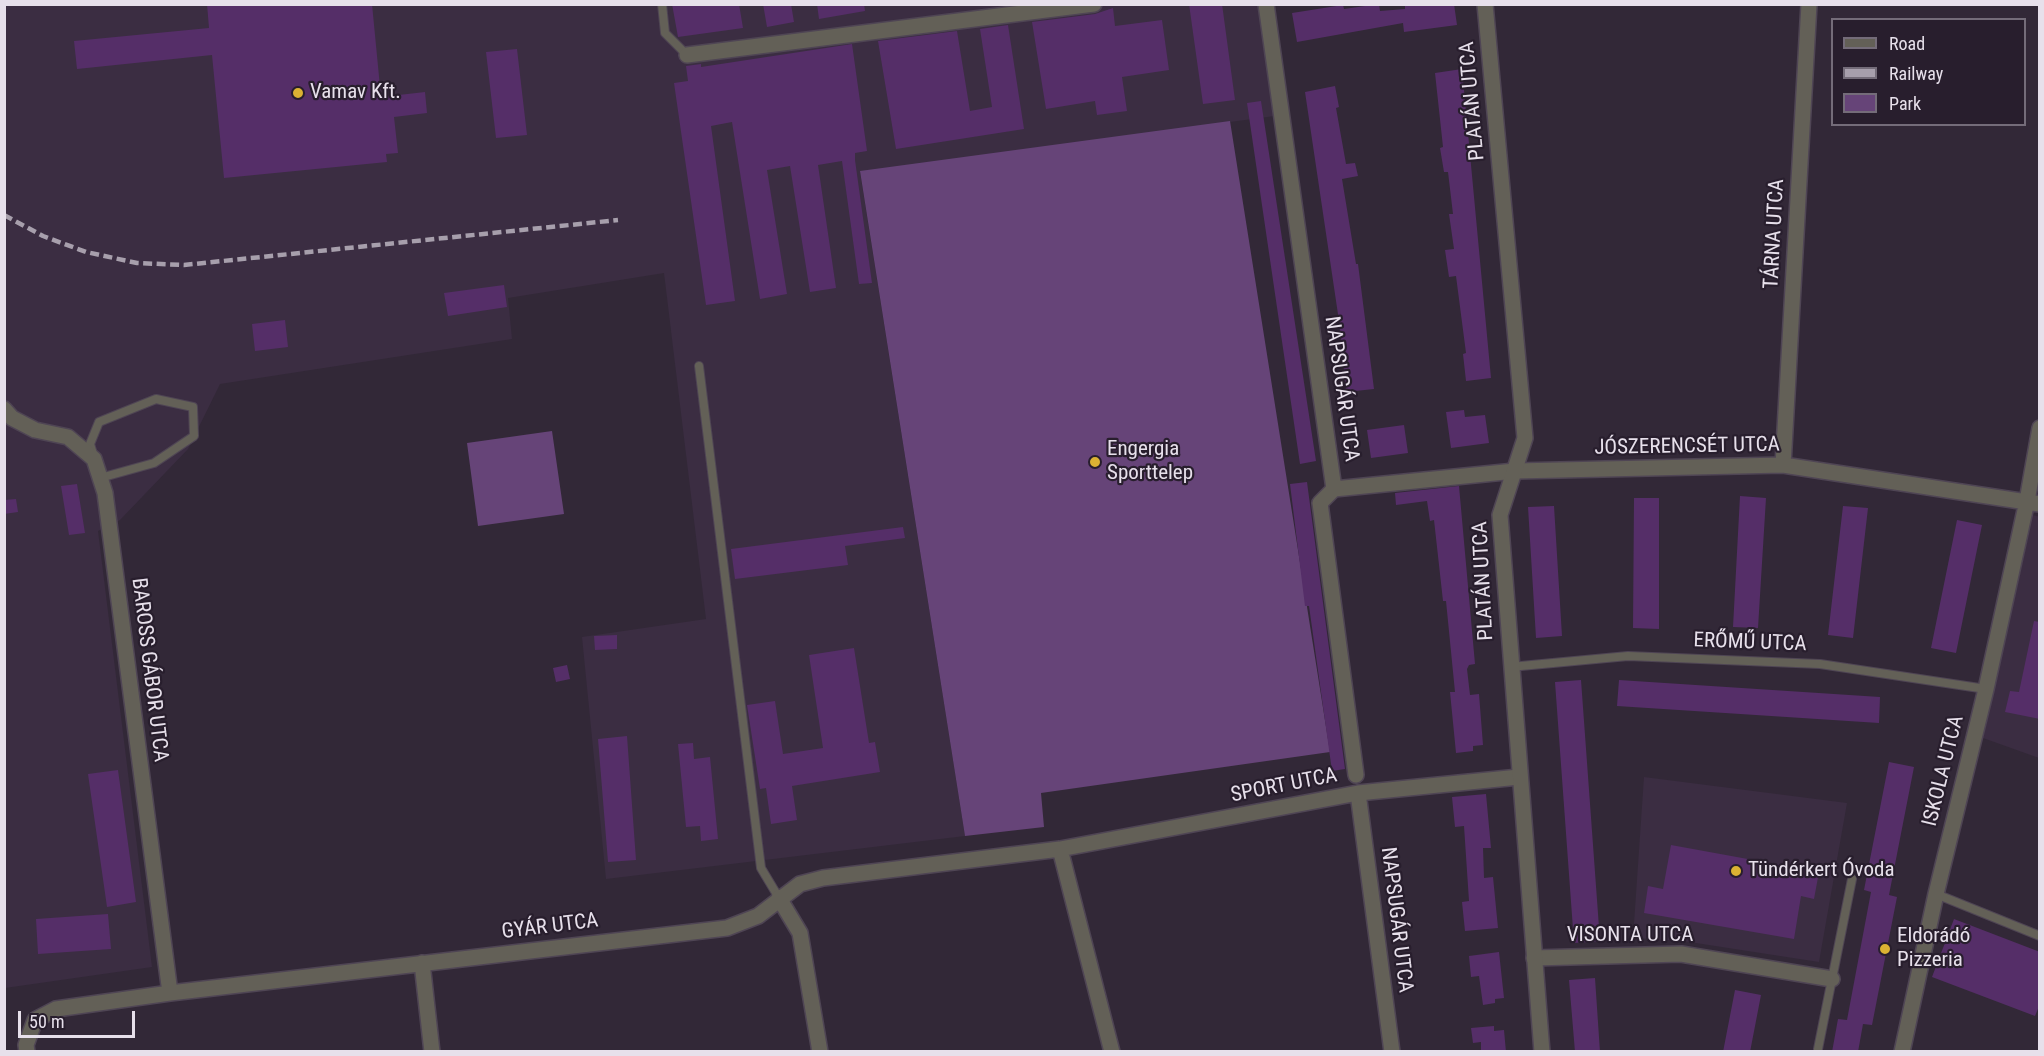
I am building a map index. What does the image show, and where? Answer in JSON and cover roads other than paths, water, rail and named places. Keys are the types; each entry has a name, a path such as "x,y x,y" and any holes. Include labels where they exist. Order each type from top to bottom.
{"street":[{"path":"687,55 1094,4"},
{"name":"NAPSUGÁR UTCA","path":"1266,4 1334,489 1320,503 1356,775"},
{"name":"PLATÁN UTCA","path":"1485,4 1525,438 1500,515 1510,667 1542,1052"},
{"name":"TÁRNA UTCA","path":"1783,465 1809,4"},
{"path":"4,409 12,418 35,430 68,437 94,459"},
{"name":"ISKOLA UTCA","path":"1902,1052 1936,894 2033,502 2040,428"},
{"name":"BAROSS GÁBOR UTCA","path":"94,459 105,493 170,993"},
{"name":"JÓSZERENCSÉT UTCA","path":"1334,489 1515,471 1783,465 2033,502"},
{"name":"SPORT UTCA","path":"1060,849 1358,794 1519,777"},
{"name":"NAPSUGÁR UTCA","path":"1358,794 1392,1052"},
{"path":"1060,849 1112,1052"},
{"name":"GYÁR UTCA","path":"27,1052 26,1045 35,1020 56,1009 170,993 727,928 758,916 800,884 823,878 1060,849"},
{"path":"779,898 800,933 820,1052"},
{"name":"VISONTA UTCA","path":"1534,958 1681,954 1832,979"},
{"path":"422,963 432,1052"}],"lane":[{"path":"662,4 665,33 687,55"},
{"path":"699,366 761,868 779,898"},
{"path":"94,459 90,444 99,422 156,399 193,407 194,436 154,464 100,478"},
{"name":"ERŐMŰ UTCA","path":"1510,667 1628,656 1820,664 1986,689"},
{"path":"1818,1049 1852,879"},
{"path":"1936,894 2040,936"}],"railway":[{"path":"4,215 43,236 86,252 137,263 184,265 618,220"}],"place":[{"name":"Vamav Kft.","path":"298,93"},
{"name":"Engergia Sporttelep","path":"1095,462"},
{"name":"Tündérkert Óvoda","path":"1736,871"},
{"name":"Eldorádó Pizzeria","path":"1885,949"}]}
